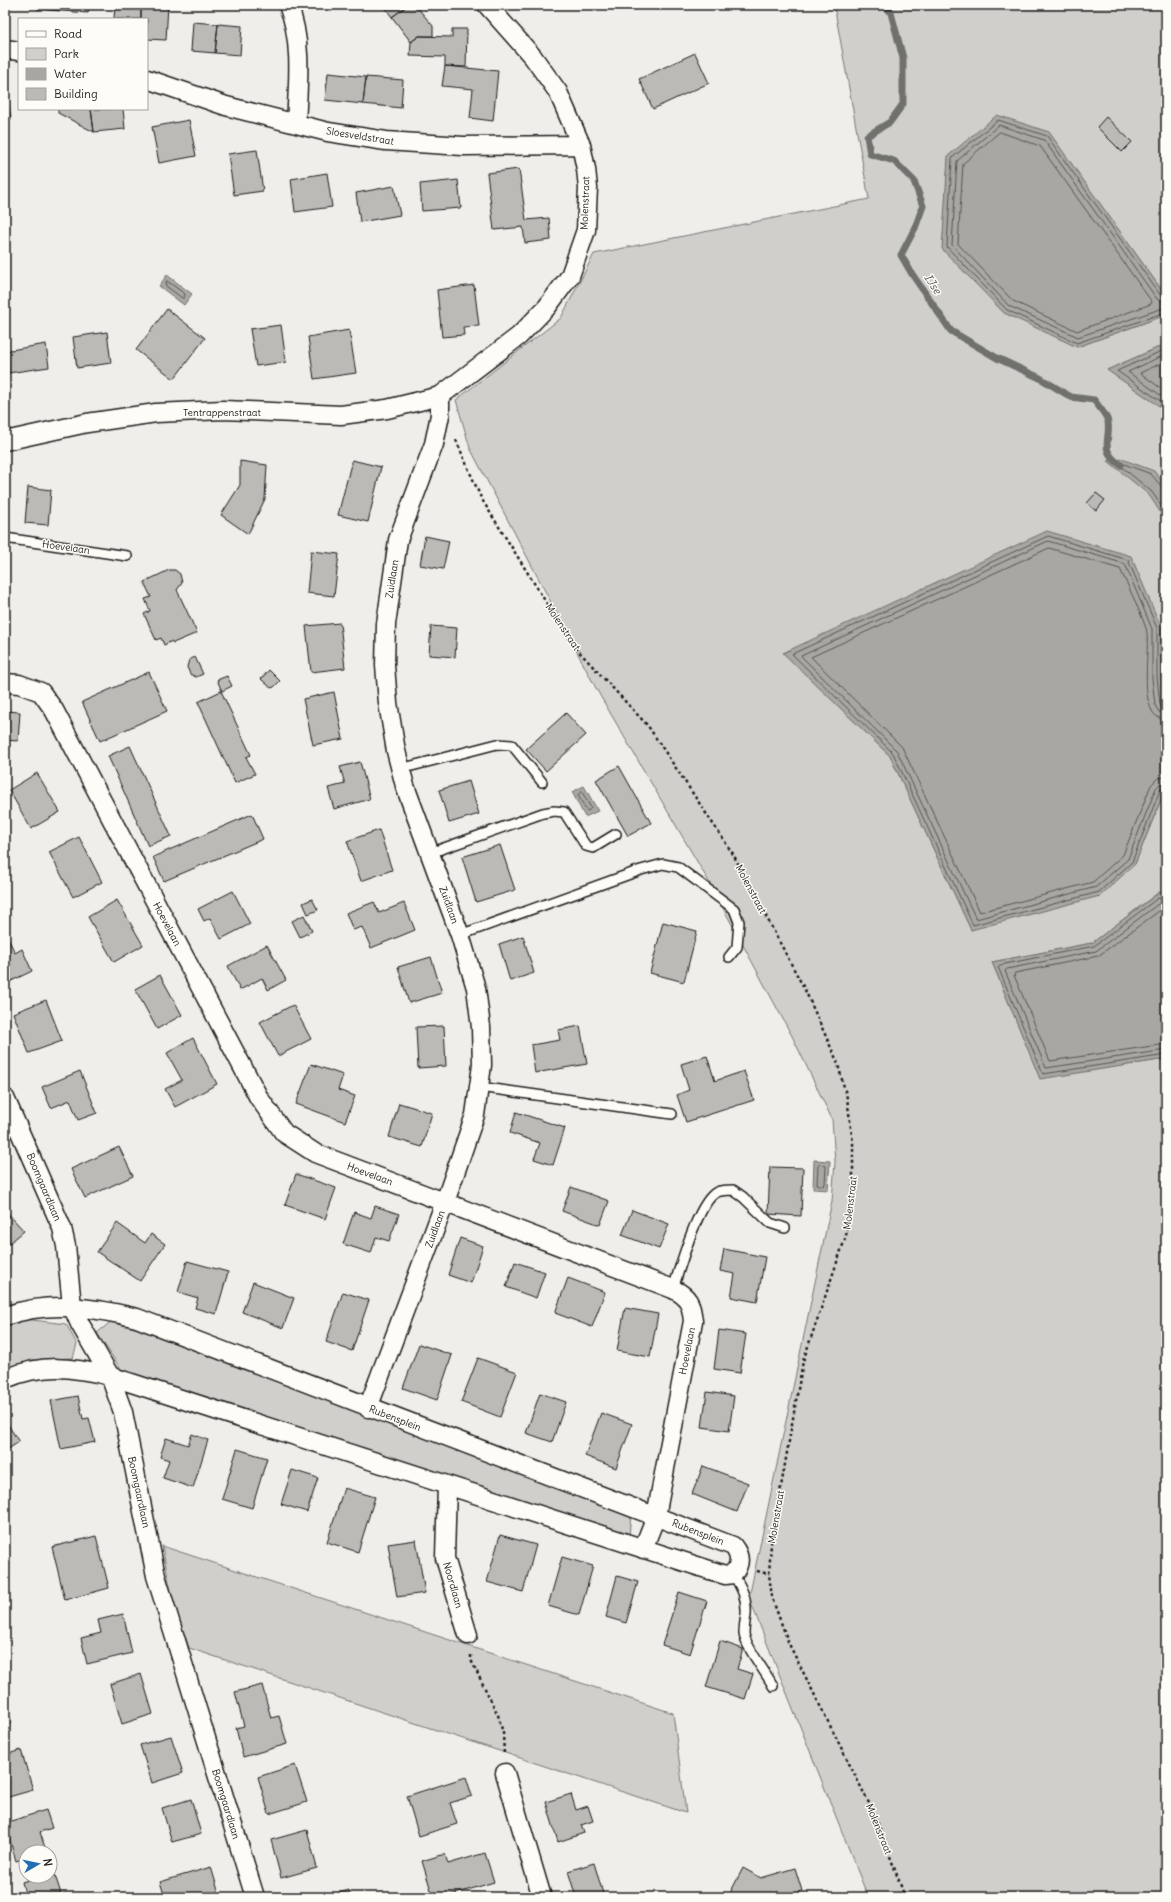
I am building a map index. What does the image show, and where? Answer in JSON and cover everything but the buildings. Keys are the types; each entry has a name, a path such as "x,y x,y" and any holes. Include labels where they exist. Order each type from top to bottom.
{"street":[{"path":"288,5 292,14 299,58 296,123"},
{"name":"Molenstraat","path":"440,396 519,336 547,307 570,276 586,230 588,188 586,169 581,145 558,92 533,57 487,5"},
{"path":"5,49 18,52"},
{"name":"Sloesveldstraat","path":"148,79 226,106 328,132 386,141 463,146 581,145"},
{"name":"Tentrappenstraat","path":"5,441 87,424 156,412 223,410 341,414 387,409 440,396"},
{"name":"Zuidlaan","path":"368,1408 445,1202 475,1115 482,1065 481,1027 476,988 460,935 405,786 396,751 388,703 385,665 386,624 398,540 434,444 440,415 440,396"},
{"name":"Hoevelaan","path":"5,683 19,684 41,692 54,710 259,1098 284,1133 315,1154 673,1289 684,1295 691,1306 693,1321 656,1516 643,1549"},
{"name":"Boomgaardlaan","path":"5,1098 62,1228 66,1246 72,1306 80,1324 110,1376 123,1412 156,1576 255,1897"},
{"name":"Rubensplein","path":"5,1316 29,1309 72,1306 106,1310 137,1318 368,1408 733,1546 739,1553 739,1566 734,1574"},
{"path":"5,1379 34,1370 55,1368 78,1368 110,1376 643,1549 725,1575 734,1574"},
{"name":"Noordlaan","path":"447,1485 445,1558 468,1635"},
{"path":"505,1773 542,1897"}],"lane":[{"name":"Hoevelaan","path":"5,538 127,556"},
{"path":"400,768 497,744 512,745 542,782"},
{"path":"430,853 543,813 554,811 564,812 586,846 592,848 616,834"},
{"path":"460,935 641,870 663,864 678,867 734,909 739,922 737,947 729,957"},
{"path":"479,1087 672,1114"},
{"path":"673,1289 692,1230 706,1203 717,1192 733,1190 743,1197 770,1223 785,1228"},
{"path":"734,1574 744,1591 746,1605 744,1634 749,1647 764,1668 773,1686"}],"path":[{"name":"Molenstraat","path":"455,437 482,498 572,644 648,726 733,854 805,990 837,1061 847,1098 853,1143 853,1185 846,1236 803,1361 771,1544 769,1574 772,1598 788,1644 874,1813 905,1897"},
{"path":"468,1635 472,1645 471,1660 498,1715 503,1733 505,1773"}],"green space":[{"path":"834,5 1166,5 1166,296 1049,133 1077,347 1166,315 1166,344 1107,370 1162,407 1166,406 1166,724 1161,677 784,653 890,756 971,930 1135,864 1166,787 1166,897 1159,892 1092,943 992,962 1040,1078 1166,1059 1166,1897 868,1897 749,1598 832,1201 835,1162 832,1119 792,1036 709,882 598,692 470,448 456,400 561,318 594,254 869,199"},
{"path":"24,1319 66,1324 77,1344 73,1358 31,1360 5,1369 5,1328"},
{"path":"113,1320 631,1514 629,1536 122,1371 97,1333"},
{"path":"162,1546 673,1713 686,1813 189,1648 172,1597"}],"water":[{"path":"997,115 1049,132 1166,296 1166,315 1077,347 1004,313 942,249 948,156"},
{"path":"167,275 192,294 184,305 159,286"},
{"path":"1166,344 1166,406 1162,408 1107,370"},
{"path":"1122,459 1154,471 1166,486 1166,521 1149,495 1108,461"},
{"path":"1047,531 1131,556 1161,627 1161,677 1166,724 1166,787 1135,864 1100,896 971,930 890,756 783,653"},
{"path":"584,786 598,811 585,817 572,792"},
{"path":"1160,892 1166,897 1166,1059 1040,1079 992,962 1092,943"},
{"path":"814,1160 830,1161 828,1190 813,1189"}],"waterway":[{"name":"IJse","path":"885,5 891,13 903,58 903,104 890,122 867,136 870,154 894,161 914,181 923,206 915,228 901,255 912,274 951,331 997,358 1040,378 1071,397 1094,400 1108,422 1108,450 1114,460 1121,465"}]}
